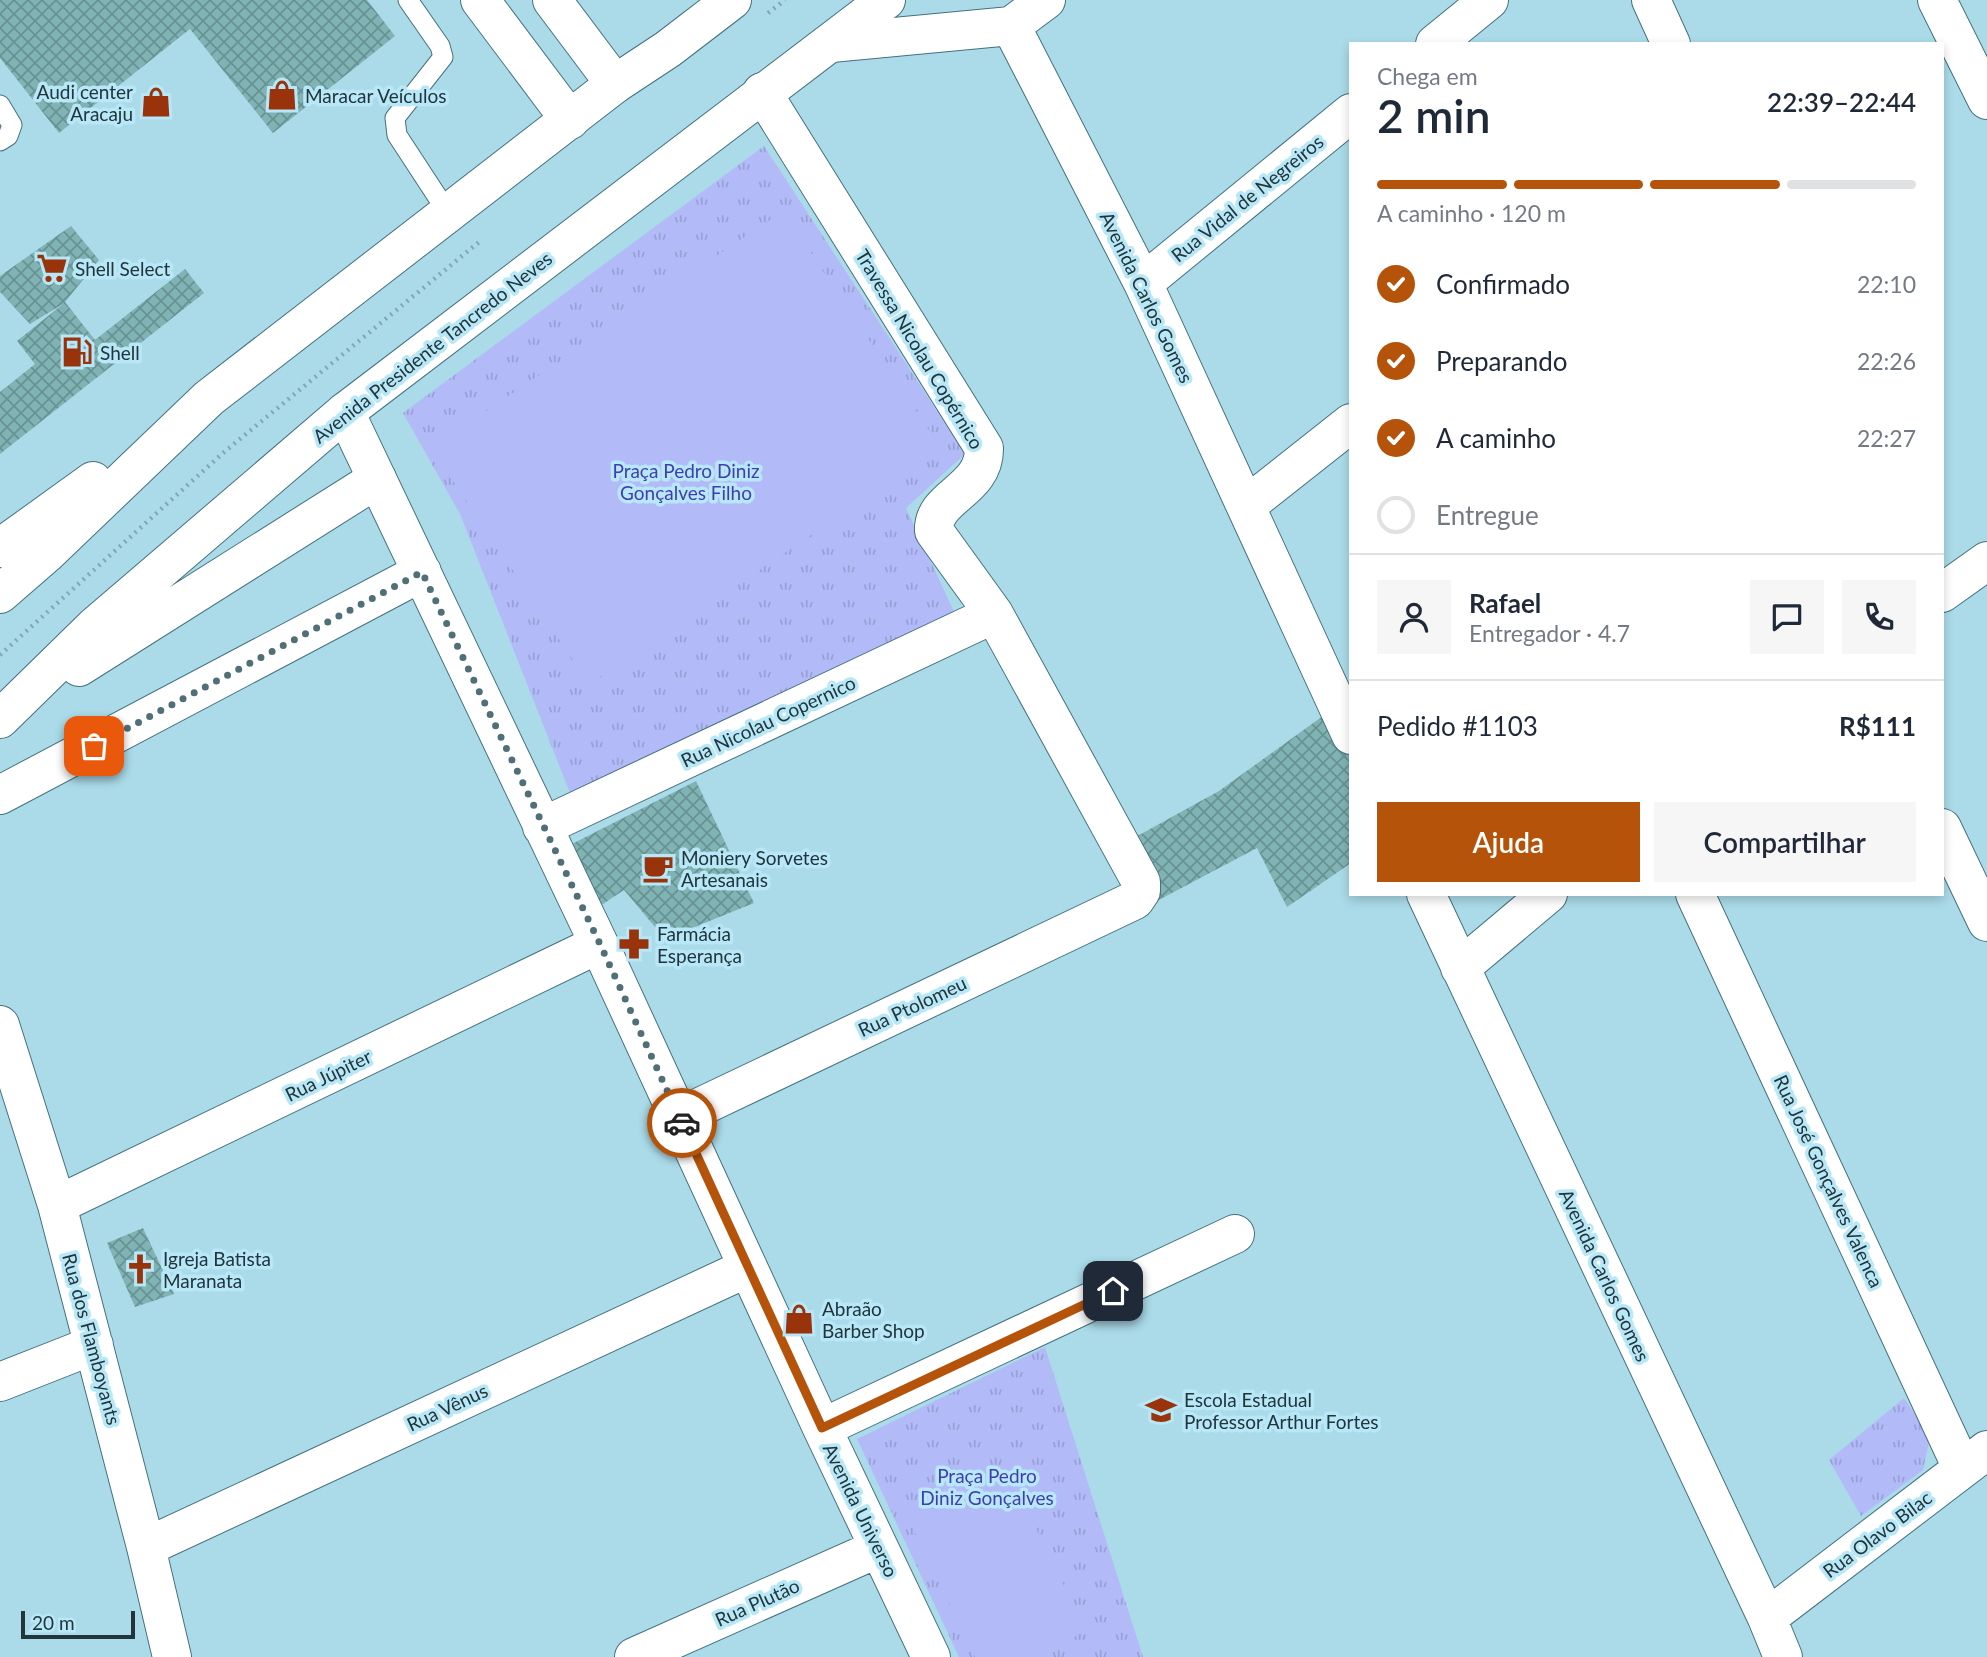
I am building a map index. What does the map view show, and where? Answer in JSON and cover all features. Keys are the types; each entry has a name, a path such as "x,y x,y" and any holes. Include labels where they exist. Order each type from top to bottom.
{"street":[{"path":"481,0 570,120"},
{"path":"552,0 615,84"},
{"name":"Avenida Presidente Tancredo Neves","path":"7,713 94,628 345,412 886,0"},
{"path":"831,43 1011,26 1046,0"},
{"path":"1437,42 1489,0"},
{"path":"1651,0 1670,42"},
{"path":"1937,0 1987,100"},
{"path":"0,548 209,398 615,84 668,49 748,8"},
{"name":"Avenida Carlos Gomes","path":"1011,26 1143,284 1349,730"},
{"name":"Travessa Nicolau Copérnico","path":"762,92 984,448 984,462 979,474 935,517 934,531 994,614 1141,882 1141,891"},
{"name":"Rua Vidal de Negreiros","path":"1143,284 1349,115"},
{"path":"0,594 46,554 209,398"},
{"name":"Avenida Universo","path":"345,412 600,944 747,1268 931,1657"},
{"path":"1246,506 1349,425"},
{"path":"7,713 377,479"},
{"path":"1944,592 1987,561"},
{"path":"0,795 422,572"},
{"name":"Rua Nicolau Copernico","path":"542,827 994,614"},
{"path":"1944,832 1987,922"},
{"name":"Rua Ptolomeu","path":"679,1117 1135,900 1141,891"},
{"name":"Avenida Carlos Gomes","path":"1427,896 1783,1657"},
{"path":"1460,968 1546,896"},
{"name":"Rua José Gonçalves Valenca","path":"1696,896 1974,1459"},
{"name":"Rua Júpiter","path":"57,1205 600,944"},
{"name":"Rua dos Flamboyants","path":"0,1025 57,1205 172,1657"},
{"path":"822,1428 1235,1234"},
{"name":"Rua Vênus","path":"146,1547 747,1268"},
{"path":"0,1382 94,1345"},
{"name":"Rua Olavo Bilac","path":"1767,1618 1974,1459"},
{"name":"Rua Plutão","path":"634,1657 879,1548"}],"lane":[{"path":"408,0 440,46 443,57 396,118 397,135 448,212"},
{"path":"0,105 12,125 8,136 0,141"}],"path":[{"path":"748,8 785,0"},
{"path":"0,655 223,453 487,236"}],"green space":[{"name":"Praça Pedro Diniz Gonçalves Filho","path":"764,146 965,454 906,508 956,616 572,798 460,514 403,413"},
{"path":"783,211 941,448 589,684 431,448"},
{"name":"Praça Pedro Diniz Gonçalves","path":"1045,1347 1143,1657 959,1657 857,1439"},
{"path":"1904,1398 1930,1437 1923,1470 1861,1516 1829,1460"},
{"path":"1006,1467 1086,1631 1034,1657 975,1657 907,1516"}],"building":[{"name":"Maracar Veículos","path":"0,0 367,0 395,36 273,133 190,29 59,133 0,58"},
{"name":"Shell","path":"71,226 99,260 65,302 95,340 185,269 204,293 0,454 0,392 35,364 17,341 63,304 30,324 0,292 0,276"},
{"path":"1338,705 1349,730 1349,864 1287,907 1257,848 1153,903 1121,845 1219,791"},
{"name":"Moniery Sorvetes Artesanais","path":"696,781 754,903 665,939 624,890 597,908 568,846"},
{"name":"Igreja Batista Maranata","path":"143,1228 174,1294 135,1307 107,1243"}],"way so far":[{"path":"94,746 422,572 600,944 682,1123"}],"place":[{"name":"Maracar Veículos","path":"282,95"},
{"name":"Audi center Aracaju","path":"156,102"},
{"name":"Shell Select","path":"52,268"},
{"name":"Shell","path":"77,352"},
{"name":"Moniery Sorvetes Artesanais","path":"658,868"},
{"name":"Farmácia Esperança","path":"634,944"},
{"name":"Igreja Batista Maranata","path":"140,1269"},
{"name":"Abraão Barber Shop","path":"799,1319"},
{"name":"Escola Estadual Professor Arthur Fortes","path":"1161,1410"}],"route":[{"path":"682,1123 822,1428 1113,1291"}]}
